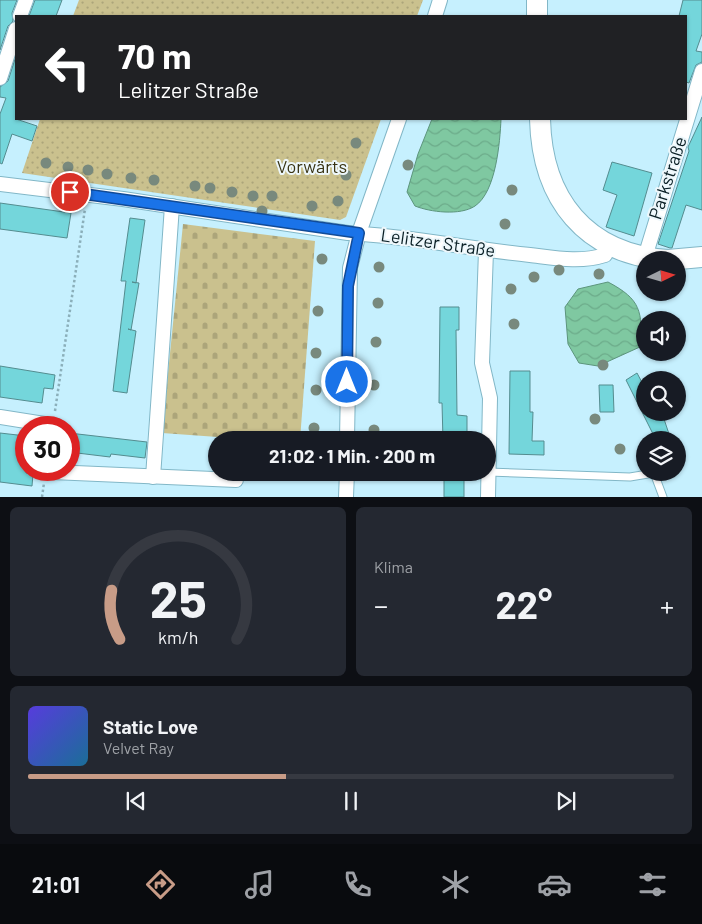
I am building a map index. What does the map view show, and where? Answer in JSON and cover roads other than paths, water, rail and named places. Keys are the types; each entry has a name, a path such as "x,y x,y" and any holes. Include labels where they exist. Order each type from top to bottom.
{"main road":[{"path":"537,0 537,15"},
{"path":"540,120 544,161 554,189 571,216 591,235 610,246 636,254"},
{"path":"686,258 702,257"}],"street":[{"path":"20,15 26,0"},
{"path":"435,15 440,0"},
{"path":"0,78 15,32"},
{"name":"Parkstraße","path":"687,120 702,71"},
{"path":"347,431 348,286 359,233 399,120"},
{"name":"Parkstraße","path":"647,251 687,120"},
{"name":"Lelitzer Straße","path":"0,184 87,194 359,233 379,234 486,251 581,260 605,255 610,246"},
{"path":"153,477 172,206"},
{"path":"486,251 482,362 490,398 489,431"},
{"path":"0,417 15,419"},
{"path":"80,473 208,479"},
{"path":"346,481 346,496"},
{"path":"488,481 488,496"}],"lane":[{"path":"496,472 630,476 654,473 663,496"}],"water":[{"path":"432,120 501,120 496,166 488,190 475,206 469,209 445,212 415,206 407,192 418,154"},
{"path":"608,282 628,295 638,311 636,311 636,349 598,366 579,363 568,344 565,307 578,289"}],"park label":[{"name":"Vorwärts","path":"312,167"}]}
